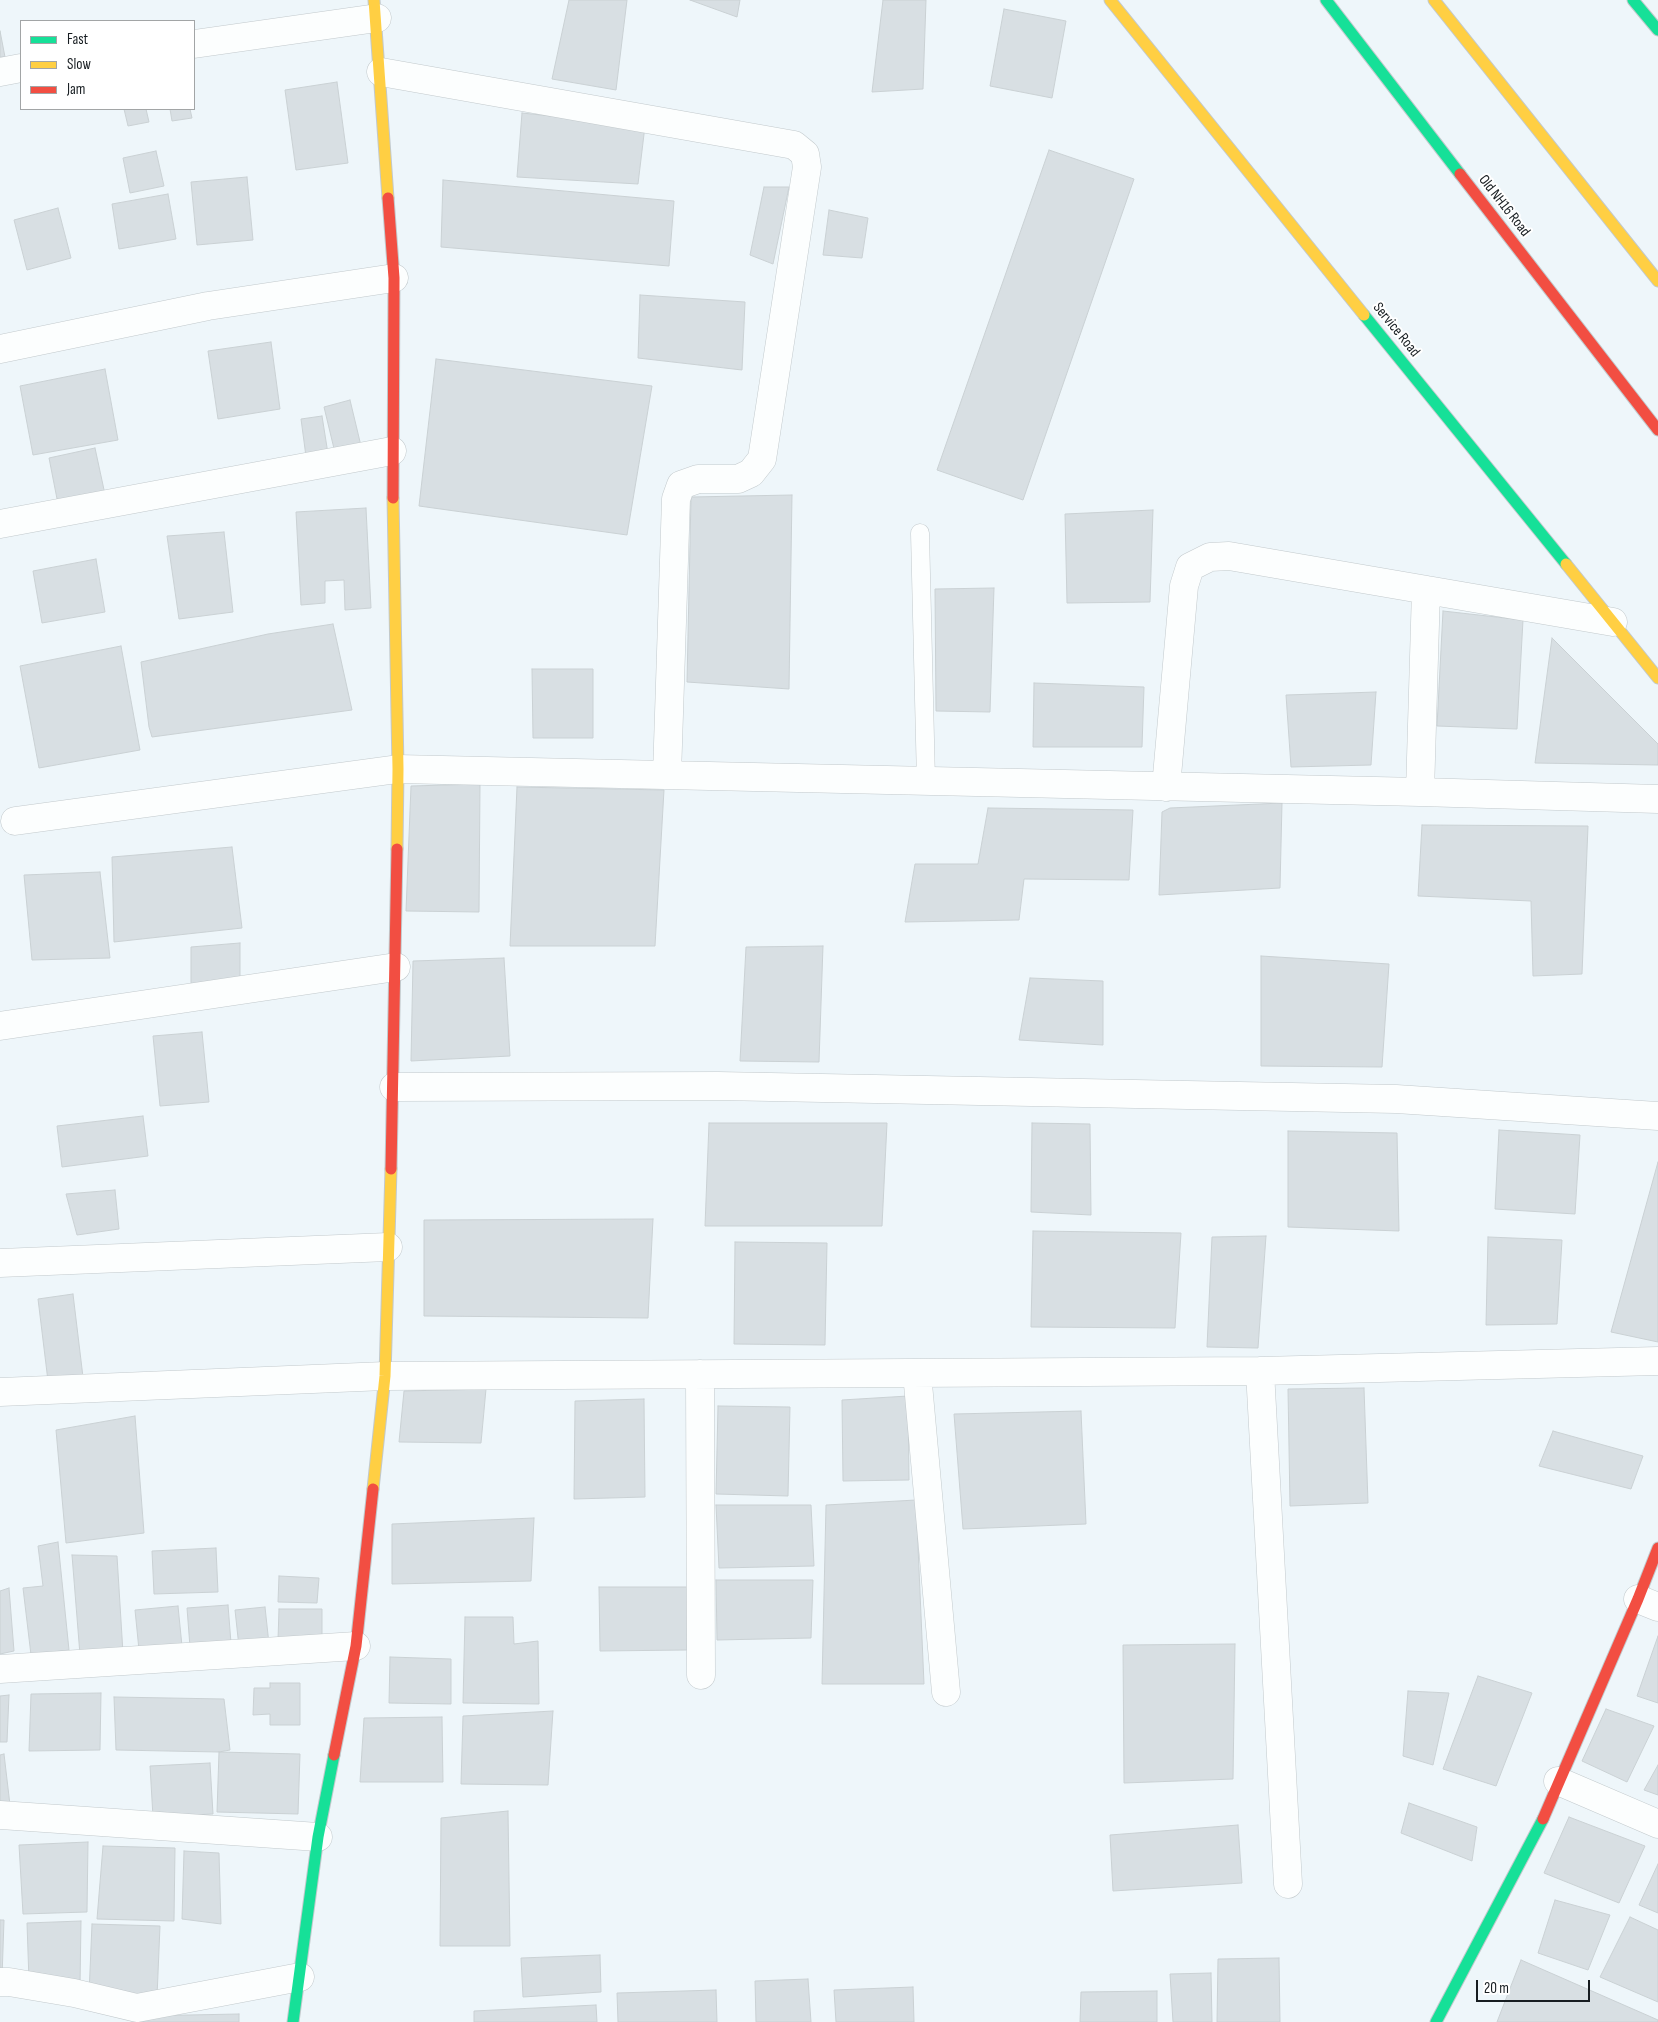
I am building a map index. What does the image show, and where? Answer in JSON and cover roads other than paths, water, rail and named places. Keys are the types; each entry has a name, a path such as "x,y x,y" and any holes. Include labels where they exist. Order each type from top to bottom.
{"street":[{"name":"Service Road","path":"1110,0 1658,678"},
{"name":"Old NH16 Road","path":"1326,0 1658,430"},
{"path":"1434,0 1658,281"},
{"path":"1633,0 1658,30"},
{"path":"195,44 376,9 394,278 392,451 398,769 394,1087 385,1376 356,1646 318,1837 293,2022"},
{"path":"0,72 20,68"},
{"path":"381,72 794,145 805,154 807,167 762,459 751,474 738,479 698,479 681,485 676,499 667,775"},
{"path":"0,349 208,306 394,278"},
{"path":"0,524 392,451"},
{"path":"1166,787 1184,586 1190,567 1210,557 1229,556 1613,622"},
{"path":"1420,792 1426,590"},
{"path":"15,821 398,769 1658,799"},
{"path":"0,1026 396,967"},
{"path":"394,1087 718,1086 1386,1099 1658,1116"},
{"path":"0,1263 388,1246"},
{"path":"0,1392 385,1376 1260,1371 1658,1361"},
{"path":"1260,1371 1288,1884"},
{"path":"917,1373 946,1692"},
{"path":"700,1374 701,1675"},
{"path":"1436,2022 1540,1827 1558,1781 1648,1603 1658,1548"},
{"path":"0,1669 356,1646"},
{"path":"1558,1781 1658,1824"},
{"path":"0,1815 318,1837"},
{"path":"0,1982 74,1993 137,2008 300,1977"}],"lane":[{"path":"920,533 926,781"}]}
